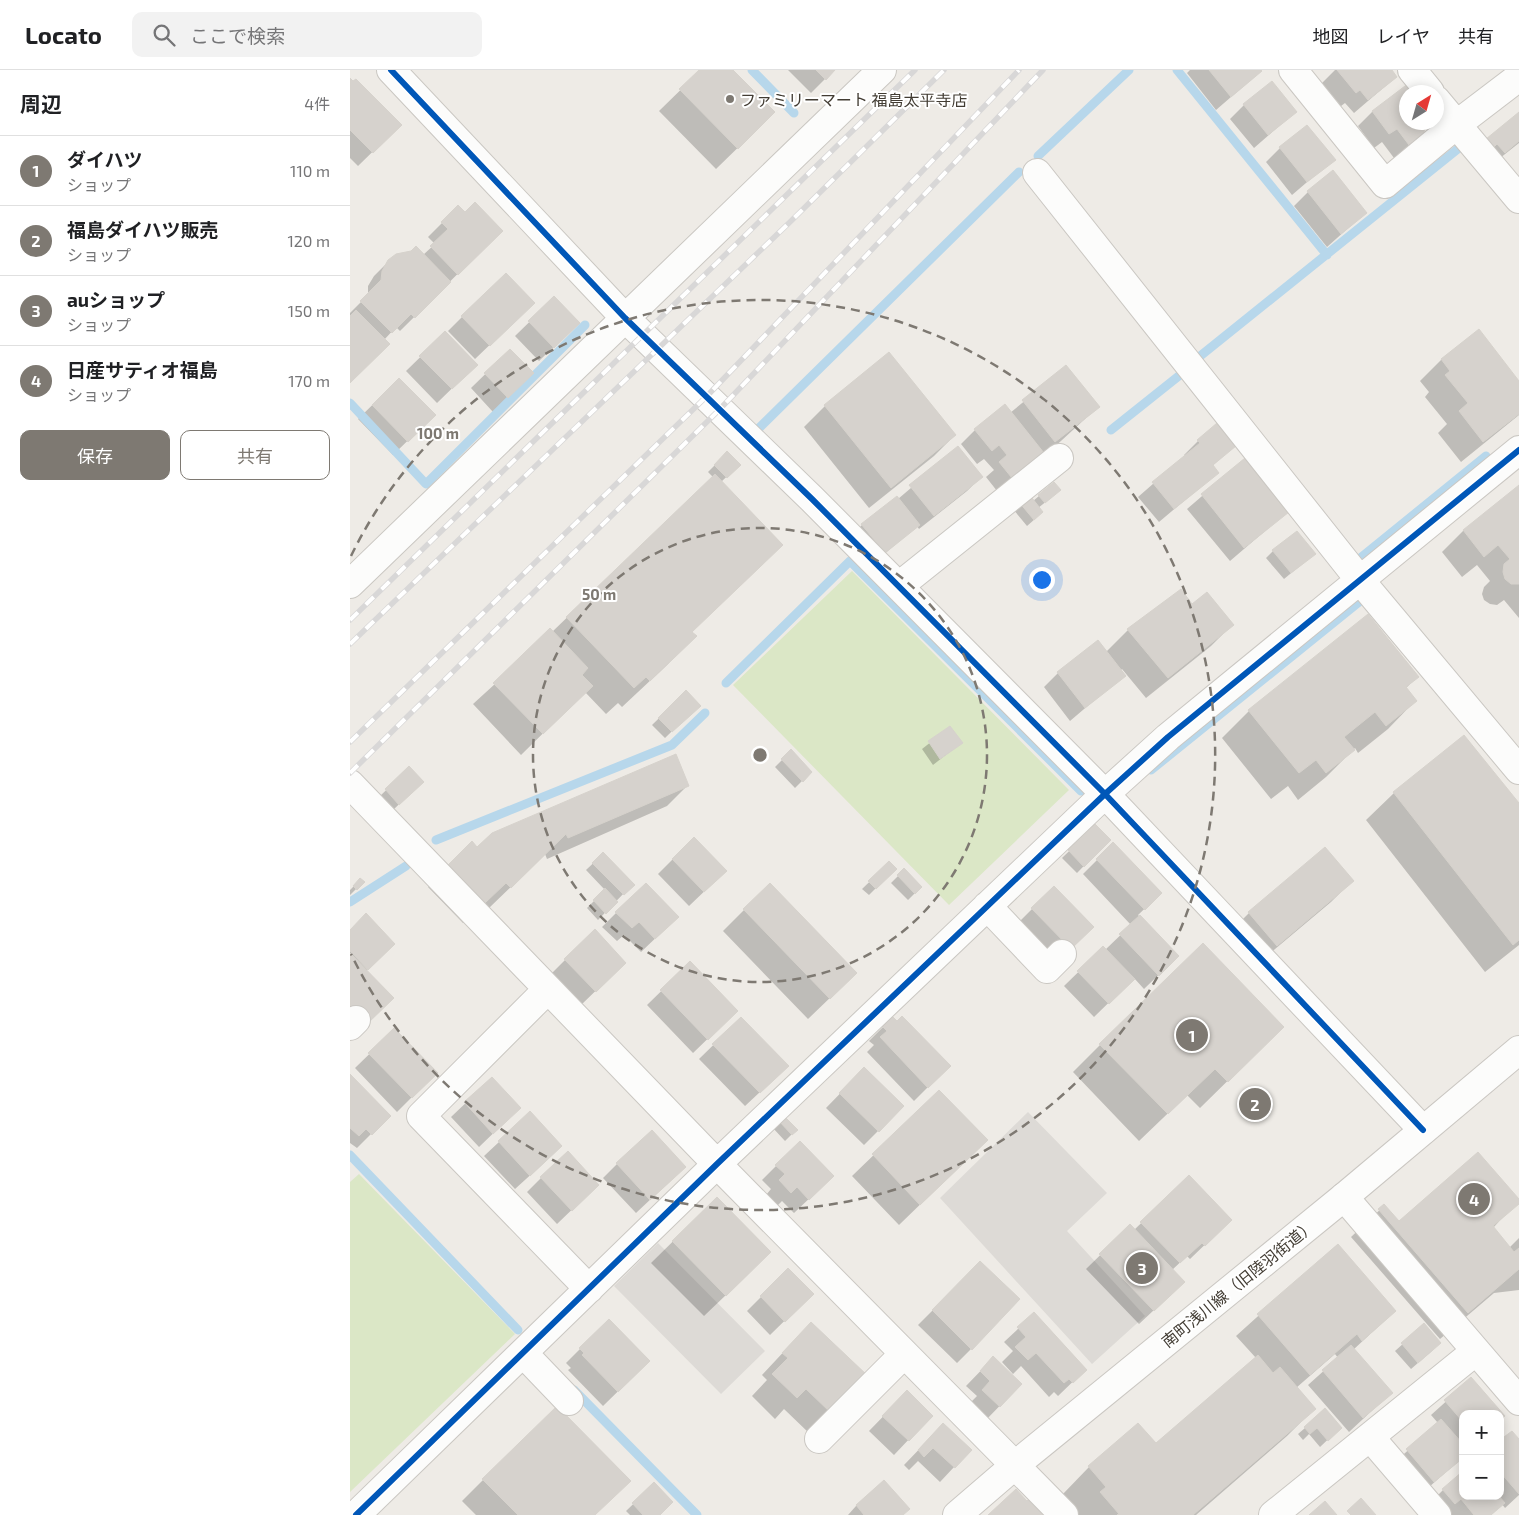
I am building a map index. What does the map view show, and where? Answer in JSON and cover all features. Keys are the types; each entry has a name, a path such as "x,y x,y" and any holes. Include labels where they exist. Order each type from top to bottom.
{"street":[{"path":"391,70 625,318 899,586 1105,794 1423,1130"},
{"path":"855,98 864,70"},
{"path":"350,584 882,70"},
{"path":"1293,70 1385,184 1456,125 1519,77"},
{"path":"1412,70 1424,85"},
{"path":"1444,110 1519,199"},
{"path":"1037,173 1359,579 1519,770"},
{"path":"363,1511 717,1164 1105,794 1168,737 1519,450"},
{"path":"899,586 1059,458"},
{"path":"350,784 717,1164 1064,1515"},
{"path":"987,906 1047,969 1062,954"},
{"path":"548,989 421,1116 589,1289"},
{"name":"南町浅川線（旧陸羽街道）","path":"957,1515 1014,1466 1344,1197 1519,1050"},
{"path":"1344,1197 1519,1401"},
{"path":"1273,1515 1476,1351"},
{"path":"523,1353 569,1401"},
{"path":"819,1439 904,1354"},
{"path":"1370,1437 1437,1515"}],"green space":[{"path":"852,571 1069,790 949,905 733,685"},
{"path":"359,1174 515,1334 350,1492 350,1182"}],"shaded area":[{"path":"1028,1112 1107,1193 1067,1231 1145,1316 1092,1364 940,1198"},
{"path":"658,1243 765,1351 721,1394 614,1286"}],"building":[{"path":"699,70 733,70 775,112 738,149 679,89"},
{"path":"816,70 835,70 826,80"},
{"path":"1209,70 1261,70 1262,71 1231,97"},
{"path":"1337,70 1392,70 1397,77 1368,100 1360,90 1356,93"},
{"path":"350,78 353,81 356,79 402,125 373,153 350,130"},
{"path":"1272,81 1297,112 1268,135 1243,104"},
{"path":"1399,91 1399,130 1424,130 1424,133 1409,145 1397,129 1389,134 1372,111"},
{"path":"1519,112 1519,141 1505,153 1497,144 1493,148 1486,139"},
{"path":"1307,125 1336,160 1307,182 1279,147"},
{"path":"1333,170 1367,213 1341,234 1307,191"},
{"path":"475,202 503,231 458,275 430,246 448,229 441,222 458,205 465,212"},
{"path":"416,246 451,282 415,318 411,314 392,333 360,301 381,280 382,271 388,260 396,254 411,251"},
{"path":"506,273 535,303 490,346 461,316"},
{"path":"554,296 580,323 554,348 528,321"},
{"path":"356,310 390,344 350,383 350,316"},
{"path":"1479,329 1519,381 1519,414 1483,442 1459,411 1468,403 1445,375 1450,371 1441,359"},
{"path":"445,331 478,365 452,389 419,356"},
{"path":"510,349 534,373 508,398 484,373"},
{"path":"889,352 956,435 891,488 824,405"},
{"path":"1066,365 1100,407 1055,442 1022,400"},
{"path":"399,378 436,415 408,442 372,405"},
{"path":"1005,404 1048,458 1016,483 999,462 1007,455 999,445 992,451 974,429"},
{"path":"1217,423 1236,446 1213,465 1219,473 1174,509 1152,482 1200,443 1197,440"},
{"path":"958,446 983,477 934,516 909,485"},
{"path":"727,451 741,465 727,478 714,465"},
{"path":"1245,458 1289,512 1244,548 1201,494"},
{"path":"715,474 783,545 692,632 697,636 650,681 646,677 634,688 566,617"},
{"path":"1054,482 1061,490 1045,503 1038,495"},
{"path":"1519,485 1519,584 1511,584 1505,579 1503,572 1504,564 1510,559 1498,545 1484,557 1463,530"},
{"path":"1029,494 1043,512 1034,520 1019,502"},
{"path":"897,496 920,525 885,553 861,524"},
{"path":"1297,531 1316,554 1291,573 1272,550"},
{"path":"1181,589 1192,604 1207,592 1234,625 1168,678 1127,629"},
{"path":"1368,614 1419,677 1406,687 1417,701 1386,726 1375,712 1344,737 1355,750 1326,773 1316,760 1299,773 1248,710"},
{"path":"550,628 588,668 582,675 593,686 543,734 493,683"},
{"path":"1098,640 1126,676 1085,708 1057,672"},
{"path":"686,690 701,706 672,732 658,718"},
{"path":"950,726 963,743 940,759 928,741"},
{"path":"1464,735 1519,803 1519,940 1513,945 1393,792"},
{"path":"791,749 812,772 803,782 781,759"},
{"path":"676,754 689,786 568,838 566,834 511,888 506,883 485,903 448,865 472,841 477,847 492,833"},
{"path":"409,766 424,782 399,805 385,789"},
{"path":"1095,824 1111,840 1084,867 1068,850"},
{"path":"694,837 727,871 704,892 672,859"},
{"path":"1113,842 1162,893 1145,910 1096,859"},
{"path":"1325,847 1354,881 1277,946 1248,912"},
{"path":"603,852 635,885 624,895 592,863"},
{"path":"889,861 897,869 876,889 868,881"},
{"path":"904,868 922,887 915,894 897,875"},
{"path":"360,878 365,882 357,890 353,886"},
{"path":"646,883 679,917 655,939 639,922 632,928 615,912"},
{"path":"770,883 857,973 830,999 743,909"},
{"path":"1054,886 1094,927 1071,949 1031,908"},
{"path":"605,888 618,902 606,914 593,900"},
{"path":"366,913 395,944 368,970 350,951 350,930"},
{"path":"1140,915 1179,956 1159,976 1119,934"},
{"path":"595,929 626,963 596,992 564,959"},
{"path":"1203,943 1284,1027 1228,1082 1215,1069 1168,1114 1099,1044"},
{"path":"1103,946 1135,979 1109,1004 1077,971"},
{"path":"350,953 394,998 366,1025 350,1008"},
{"path":"690,961 738,1011 708,1040 660,990"},
{"path":"892,1016 897,1021 902,1016 951,1066 928,1088 880,1037 887,1031 882,1026"},
{"path":"741,1017 789,1066 760,1093 712,1044"},
{"path":"394,1028 438,1073 412,1098 368,1053"},
{"path":"864,1067 904,1106 879,1132 839,1093"},
{"path":"350,1074 391,1116 372,1135 366,1129 359,1136 350,1128"},
{"path":"492,1077 521,1108 493,1134 464,1102"},
{"path":"939,1090 988,1140 920,1205 872,1154"},
{"path":"530,1111 562,1146 530,1176 498,1141"},
{"path":"783,1115 798,1130 792,1135 778,1120"},
{"path":"652,1130 686,1167 650,1200 616,1163"},
{"path":"800,1141 834,1176 809,1200 797,1187 791,1193 779,1180 785,1174 775,1165"},
{"path":"568,1151 599,1185 572,1211 540,1177"},
{"path":"1478,1152 1519,1199 1519,1204 1493,1226 1514,1252 1519,1248 1519,1269 1468,1313 1378,1209 1384,1204 1399,1221"},
{"path":"1189,1175 1232,1220 1205,1246 1202,1243 1180,1263 1140,1222"},
{"path":"717,1197 771,1252 726,1296 672,1241"},
{"path":"1130,1224 1185,1282 1154,1311 1099,1254"},
{"path":"1338,1244 1396,1311 1362,1341 1357,1334 1310,1375 1257,1314"},
{"path":"980,1261 1020,1299 972,1350 932,1310"},
{"path":"788,1268 814,1294 785,1322 760,1296"},
{"path":"1034,1312 1087,1370 1073,1383 1069,1379 1064,1383 1036,1353 1028,1360 1015,1347 1026,1337 1017,1327"},
{"path":"609,1319 650,1361 618,1392 582,1355 584,1353 579,1348"},
{"path":"811,1322 868,1376 832,1414 806,1389 797,1398 772,1374 788,1358 782,1353"},
{"path":"1424,1323 1441,1343 1418,1363 1401,1343"},
{"path":"1351,1345 1393,1393 1363,1418 1322,1370"},
{"path":"1258,1355 1273,1373 1280,1367 1316,1409 1193,1515 1117,1515 1119,1514 1100,1492 1106,1487 1088,1466 1138,1423 1156,1443"},
{"path":"993,1356 1022,1384 1000,1407 982,1390 990,1381 980,1371"},
{"path":"1471,1377 1500,1410 1459,1410 1459,1417 1444,1400"},
{"path":"907,1390 933,1416 909,1441 882,1416"},
{"path":"557,1406 631,1481 595,1515 518,1515 482,1479"},
{"path":"1325,1408 1342,1428 1328,1441 1317,1428 1310,1434 1304,1427"},
{"path":"1441,1419 1459,1439 1459,1461 1434,1482 1406,1449"},
{"path":"943,1423 972,1450 955,1468 933,1448 924,1457 918,1450"},
{"path":"1512,1431 1519,1439 1519,1494 1504,1477 1504,1437"},
{"path":"1459,1474 1460,1500 1455,1504 1442,1489"},
{"path":"884,1480 910,1509 903,1515 864,1515 856,1505"},
{"path":"654,1482 673,1502 660,1515 643,1515 632,1503"},
{"path":"1016,1489 1027,1501 1029,1499 1044,1515 988,1515"},
{"path":"1361,1498 1376,1515 1351,1515 1347,1511"},
{"path":"1462,1500 1502,1500 1505,1503 1491,1515 1474,1515"},
{"path":"1325,1501 1337,1515 1309,1515"}],"waterway":[{"path":"752,70 794,113"},
{"path":"1038,156 1129,70"},
{"path":"1177,70 1327,255"},
{"path":"1194,361 1459,148"},
{"path":"757,430 1019,172"},
{"path":"350,403 426,484 585,325"},
{"path":"1111,430 1180,375"},
{"path":"1353,564 1486,456"},
{"path":"726,683 850,561 1081,791"},
{"path":"1151,770 1359,602"},
{"path":"436,840 672,745 705,713"},
{"path":"350,902 406,866"},
{"path":"350,1155 518,1330"},
{"path":"574,1390 697,1515"}],"railway":[{"path":"350,620 915,70"},
{"path":"350,644 790,222 944,70"},
{"path":"350,742 707,396 1019,70"},
{"path":"350,773 719,410 1043,70"}],"cycle path":[{"path":"391,70 625,318 812,499 1105,794 1423,1130"},
{"path":"356,1515 717,1164 1105,794 1168,737 1519,450"}],"place":[{"name":"ファミリーマート 福島太平寺店","path":"730,99"},
{"name":"ダイハツ","path":"1192,1035"},
{"name":"福島ダイハツ販売","path":"1255,1104"},
{"name":"日産サティオ福島","path":"1474,1199"},
{"name":"auショップ","path":"1142,1268"}]}
